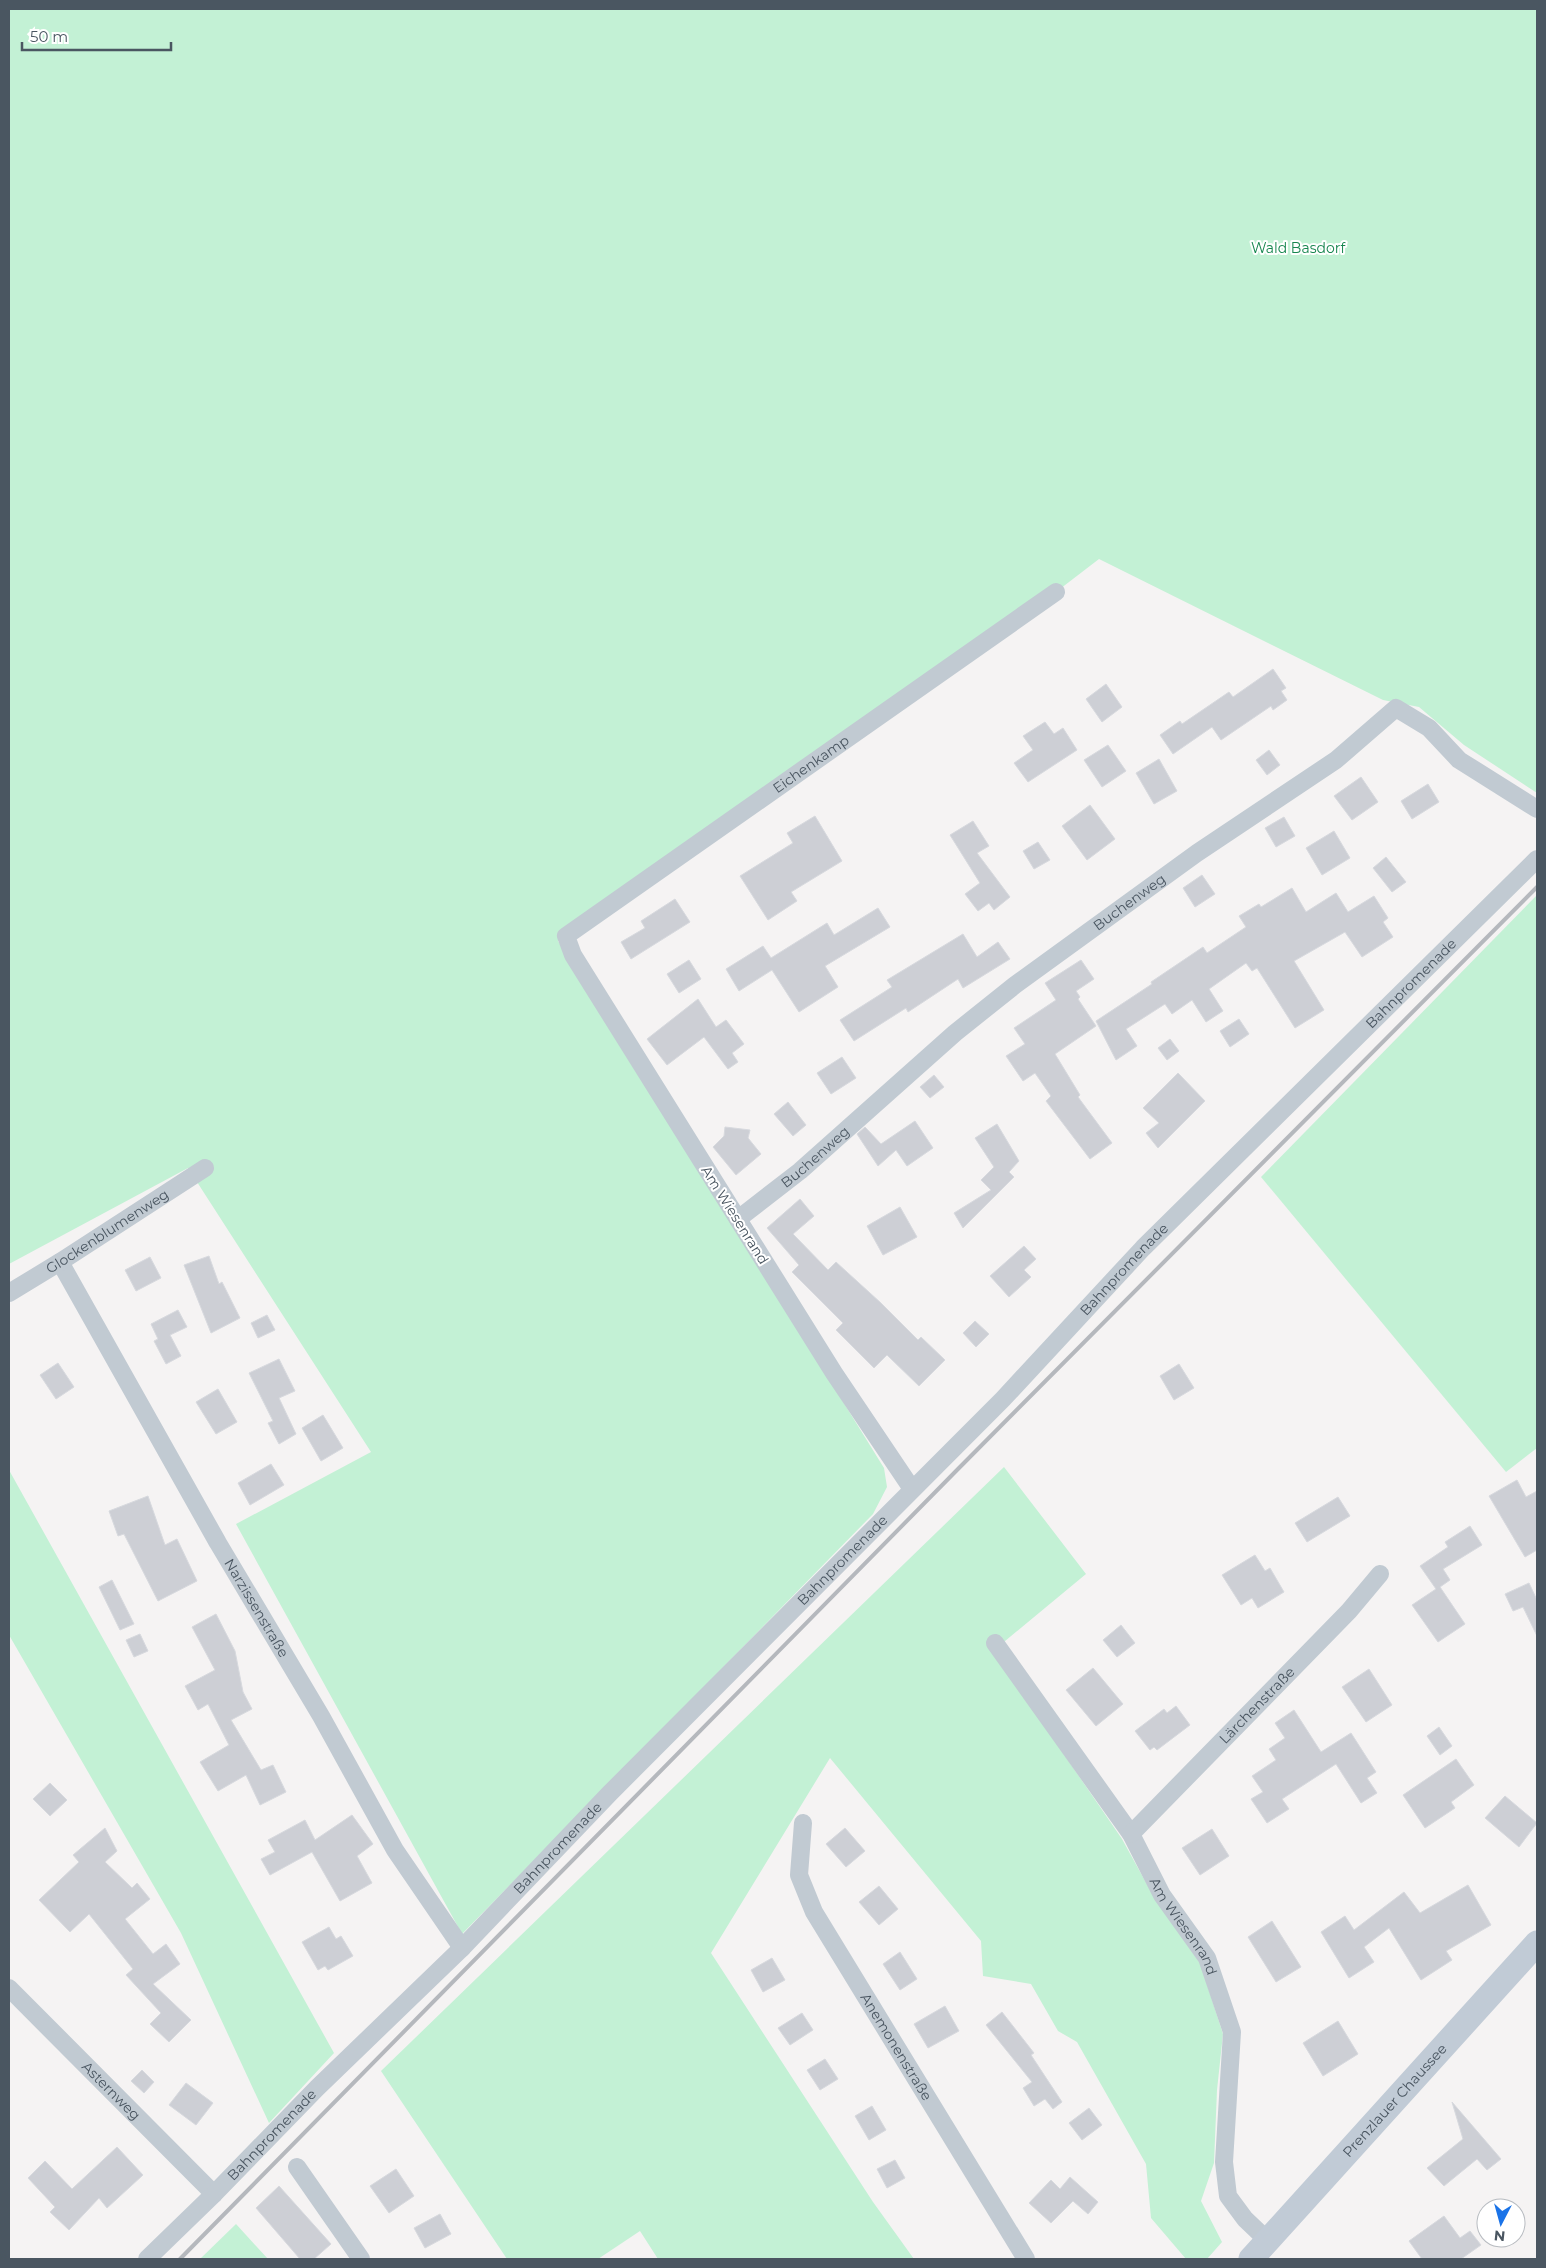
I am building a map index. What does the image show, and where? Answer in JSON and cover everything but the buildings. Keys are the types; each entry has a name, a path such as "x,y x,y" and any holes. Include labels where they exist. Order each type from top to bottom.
{"main road":[{"name":"Prenzlauer Chaussee","path":"1251,2259 1537,1943"}],"street":[{"name":"Eichenkamp","path":"566,936 1056,592"},
{"name":"Buchenweg","path":"738,1219 800,1171 955,1033 1015,985 1197,853 1336,760 1396,708 1428,728 1460,760 1537,809"},
{"name":"Bahnpromenade","path":"146,2259 214,2194 282,2123 462,1948 610,1793 1002,1399 1144,1248 1537,859"},
{"name":"Am Wiesenrand","path":"566,936 574,955 834,1373 912,1489"},
{"name":"Glockenblumenweg","path":"9,1293 205,1168"},
{"name":"Narzissenstraße","path":"60,1262 218,1543 321,1716 395,1850 462,1948"},
{"name":"Lärchenstraße","path":"1131,1834 1349,1611 1380,1574"},
{"name":"Am Wiesenrand","path":"995,1643 1131,1834 1162,1895 1207,1958 1232,2032 1224,2162 1228,2196 1245,2218 1268,2241"},
{"name":"Anemonenstraße","path":"803,1824 799,1876 814,1912 1026,2259"},
{"name":"Asternweg","path":"9,1988 214,2194"},
{"path":"297,2167 361,2259"}],"green space":[{"name":"Wald Basdorf","path":"9,9 1537,9 1537,793 1464,745 1419,707 1383,700 1099,559 1056,592 558,941 884,1468 887,1487 873,1514 462,1934 236,1524 371,1452 188,1168 9,1264"},
{"path":"1537,895 1537,1448 1506,1472 1261,1177"},
{"path":"1004,1467 1086,1574 993,1651 1122,1839 1155,1899 1200,1963 1223,2034 1217,2090 1214,2163 1201,2201 1222,2242 1207,2259 1186,2259 1151,2218 1146,2164 1077,2042 1058,2031 1031,1984 983,1976 981,1941 830,1758 711,1953 873,2202 914,2259 658,2259 640,2231 598,2259 507,2259 381,2071"},
{"path":"9,1470 334,2053 269,2123 181,1933 9,1635"},
{"path":"236,2224 268,2259 200,2259"}],"railway":[{"path":"180,2259 958,1469 1537,887"}]}
